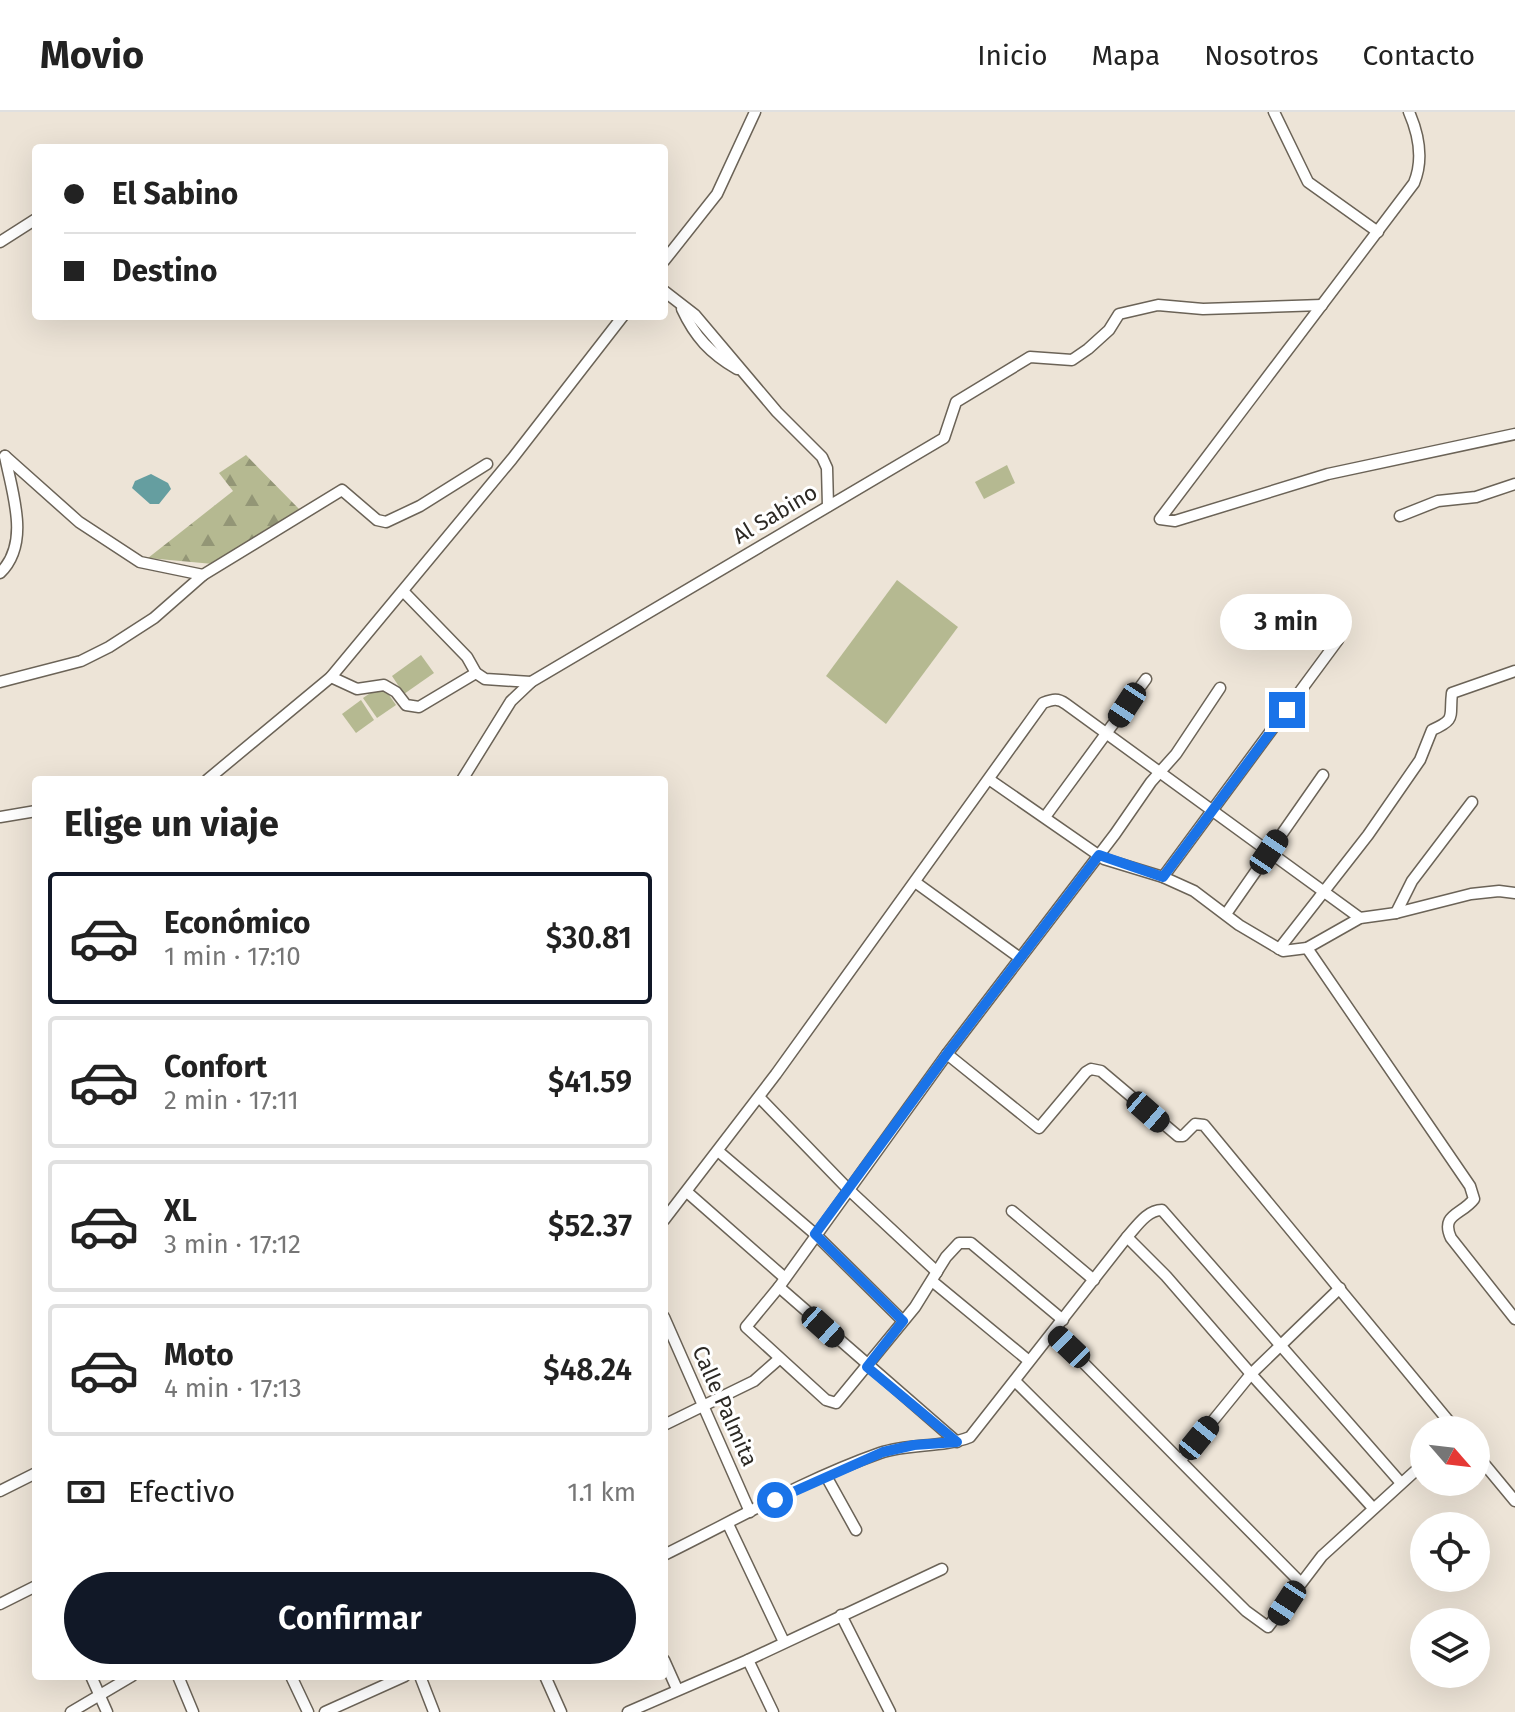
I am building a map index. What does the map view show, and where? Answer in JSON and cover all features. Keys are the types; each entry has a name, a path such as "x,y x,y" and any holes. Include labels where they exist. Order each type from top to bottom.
{"street":[{"path":"668,256 717,194 755,112"},
{"path":"1274,112 1308,182 1378,232"},
{"path":"1409,112 1419,146 1420,168 1414,183 1160,519 1175,521 1328,474 1515,434"},
{"path":"0,242 32,222"},
{"path":"668,295 695,315 741,371 822,457 827,468 828,506"},
{"name":"Al Sabino","path":"464,776 511,701 531,682 944,438 956,402 1030,357 1072,360 1109,330 1119,314 1158,305 1203,309 1322,305"},
{"path":"212,776 331,677 512,459 620,320"},
{"path":"0,573 16,547 17,515 5,456 79,522 140,562 203,575"},
{"path":"0,682 81,661 109,647 154,618 203,575 342,490 377,520 386,522 420,506 487,464"},
{"path":"1400,516 1438,501 1476,497 1515,484"},
{"path":"403,591 467,657 476,673 485,679 531,682"},
{"path":"1163,877 1338,640"},
{"path":"1279,949 1368,835 1420,760 1432,730 1449,723 1452,718 1452,693 1515,671"},
{"path":"331,677 357,689 384,685 396,692 406,705 419,707 476,673"},
{"path":"1045,817 1146,679"},
{"path":"1063,1320 971,1243 959,1243 840,1401 832,1403 746,1327 947,1054 1176,754 1220,688"},
{"path":"668,1215 759,1097 1043,703 1052,699 1059,699 1360,918"},
{"path":"1226,914 1323,775"},
{"path":"990,780 1099,855 1194,891 1279,949 1307,948 1360,918 1396,913 1471,894 1515,893"},
{"path":"1396,913 1412,881 1472,802"},
{"path":"0,817 32,812"},
{"path":"915,882 1020,958"},
{"path":"1307,948 1470,1186 1474,1199 1452,1217 1447,1229 1515,1319"},
{"path":"947,1054 1039,1128 1086,1072 1096,1069 1178,1136 1183,1136 1195,1124 1204,1125 1445,1416"},
{"path":"759,1097 934,1277 1029,1361"},
{"path":"718,1151 815,1234 903,1321"},
{"path":"687,1192 867,1367 957,1442"},
{"path":"668,1553 826,1476 883,1452 914,1445 957,1442 970,1437 1127,1237 1149,1213 1162,1210 1401,1483"},
{"path":"1012,1211 1094,1280"},
{"path":"1127,1237 1166,1276 1373,1508"},
{"path":"1181,1460 1251,1374 1340,1288"},
{"name":"Calle Palmita","path":"668,1326 750,1512"},
{"path":"1053,1332 1300,1582"},
{"path":"668,1423 754,1381 779,1359"},
{"path":"1015,1381 1268,1627 1322,1556 1410,1475"},
{"path":"1490,1471 1515,1501"},
{"path":"0,1491 32,1475"},
{"path":"826,1476 856,1530"},
{"path":"728,1524 784,1642"},
{"path":"628,1712 654,1707 677,1689 748,1660 942,1569"},
{"path":"0,1604 32,1588"},
{"path":"841,1615 890,1712"},
{"path":"748,1660 773,1712"},
{"path":"668,1669 677,1689"},
{"path":"93,1680 107,1712"},
{"path":"71,1712 125,1680"},
{"path":"180,1680 193,1712"},
{"path":"293,1680 308,1712"},
{"path":"325,1712 396,1680"},
{"path":"422,1680 434,1712"},
{"path":"547,1680 561,1712"}],"green space":[{"path":"246,455 300,510 213,564 148,558 233,491 219,473"},
{"path":"1007,465 1015,483 984,499 975,482"},
{"path":"897,580 958,627 886,724 826,676"},
{"path":"421,655 434,673 404,694 392,676"},
{"path":"382,685 396,705 377,718 363,698"},
{"path":"361,700 374,720 356,733 342,714"}],"water":[{"path":"151,474 168,483 171,489 159,504 150,504 132,488 135,481"}],"route":[{"path":"775,1500 883,1452 914,1445 957,1442 867,1367 903,1321 815,1234 1099,855 1163,877 1287,710"}]}
